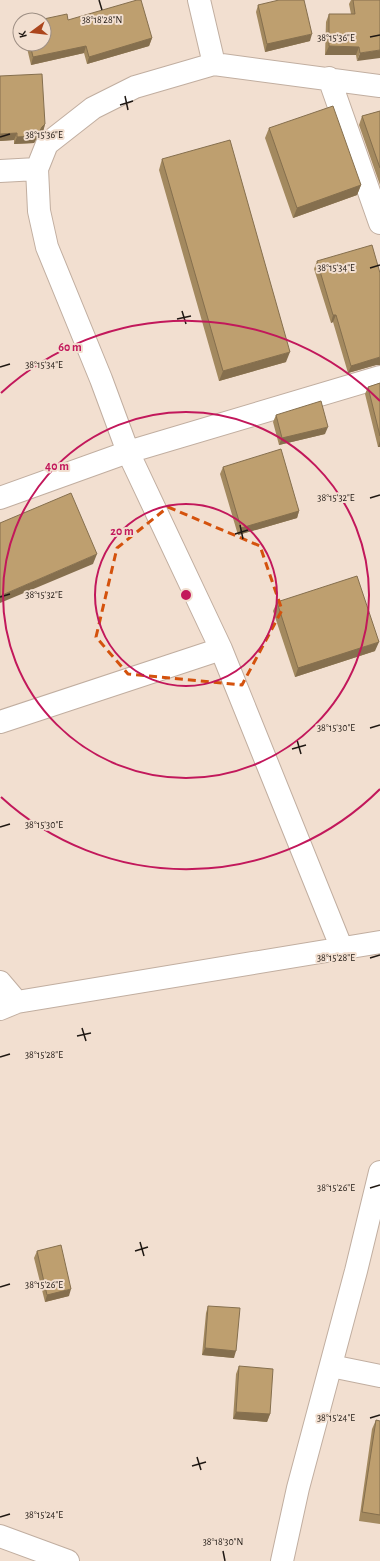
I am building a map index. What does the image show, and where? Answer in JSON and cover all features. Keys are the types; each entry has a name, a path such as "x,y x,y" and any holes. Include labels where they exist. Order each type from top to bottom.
{"street":[{"path":"199,0 214,64"},
{"path":"342,949 221,648 128,452 101,379 47,247 39,211 37,168 47,144 93,108 135,87 214,64 329,78 380,86"},
{"path":"329,78 380,223"},
{"path":"0,171 37,168"},
{"path":"0,498 128,452 380,377"},
{"path":"0,722 221,648"},
{"path":"0,982 9,1006 380,942"},
{"path":"282,1561 298,1488 356,1271 380,1172"},
{"path":"331,1366 380,1376"},
{"path":"0,1536 68,1561"}],"highlighted area":[{"path":"168,507 260,546 282,610 242,685 128,674 96,637 117,548"}],"building":[{"path":"141,0 152,38 89,57 86,46 33,57 32,52 52,52 52,17 67,14 68,20"},
{"path":"279,0 304,0 312,34 267,44 258,5"},
{"path":"353,0 380,0 380,50 360,53 359,47 329,46 329,14 355,14"},
{"path":"42,74 45,124 37,136 17,137 17,133 0,134 0,76"},
{"path":"333,106 361,185 297,208 269,128"},
{"path":"380,111 380,168 362,116"},
{"path":"230,140 290,352 223,371 162,159"},
{"path":"372,245 380,273 380,357 351,366 336,315 333,315 317,261"},
{"path":"380,383 380,436 368,387"},
{"path":"321,401 328,427 282,438 276,415"},
{"path":"281,449 299,511 241,528 223,467"},
{"path":"71,493 97,554 0,596 0,523"},
{"path":"357,576 379,642 298,668 277,602"},
{"path":"61,1245 71,1289 47,1295 37,1251"},
{"path":"208,1306 240,1308 236,1351 205,1348"},
{"path":"239,1366 273,1369 270,1414 236,1412"},
{"path":"376,1420 380,1421 380,1515 362,1512"}]}
